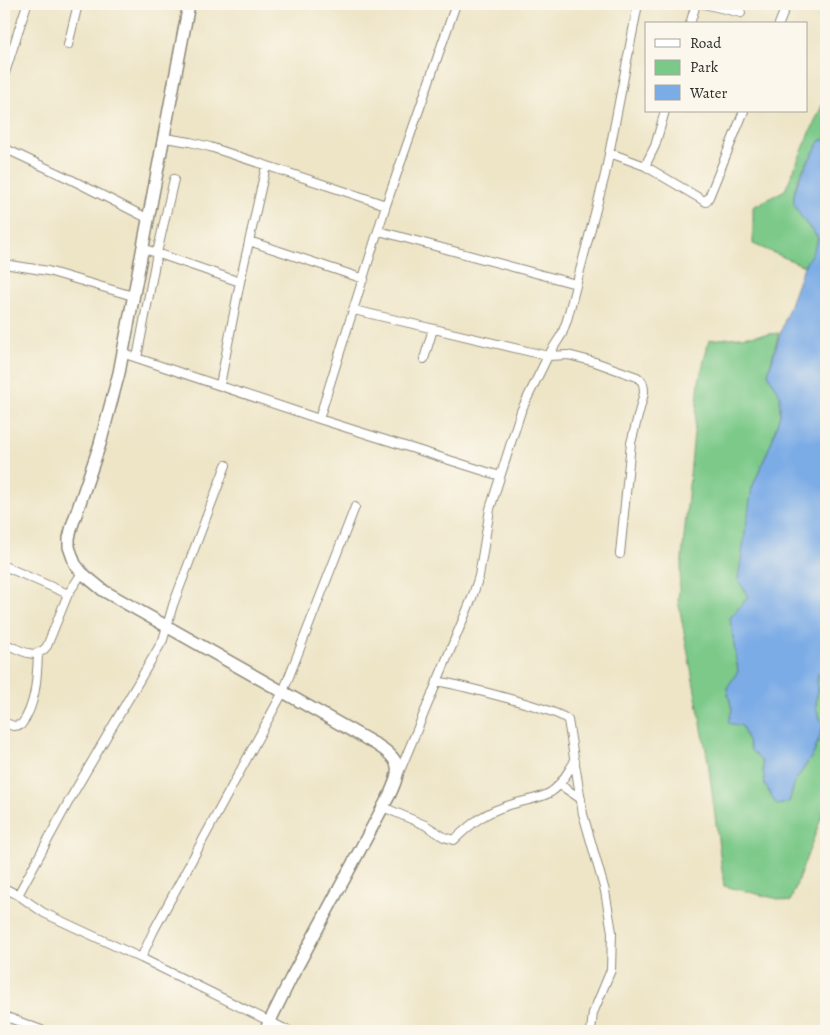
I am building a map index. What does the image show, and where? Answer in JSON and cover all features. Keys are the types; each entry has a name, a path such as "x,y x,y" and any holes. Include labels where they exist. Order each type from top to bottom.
{"street":[{"path":"4,76 26,4"},
{"path":"68,45 78,4"},
{"path":"319,419 386,205 456,4"},
{"path":"267,1026 398,777 472,598 479,576 490,509 521,411 564,327 610,153 638,4"},
{"path":"691,22 696,4"},
{"path":"704,4 741,13"},
{"path":"780,22 787,4"},
{"path":"187,5 165,138 122,353 108,417 72,526 69,547 75,564 82,573 104,591 384,749 395,761 398,777"},
{"path":"646,166 655,146 666,112"},
{"path":"610,153 646,166 706,202 744,112"},
{"path":"165,138 197,144 386,205"},
{"path":"4,148 72,180 148,220"},
{"path":"220,385 240,282 266,166"},
{"path":"137,358 157,253 174,179"},
{"path":"379,231 576,284"},
{"path":"249,241 364,279"},
{"path":"142,248 240,282"},
{"path":"4,264 48,271 133,296"},
{"path":"354,310 548,356 568,355 595,362 642,380 644,393 631,443 620,554"},
{"path":"424,359 433,329"},
{"path":"122,353 319,419 500,476"},
{"path":"18,895 70,799 156,653 168,627 173,605 226,465"},
{"path":"141,958 154,930 283,692 355,507"},
{"path":"4,566 68,594"},
{"path":"4,643 28,654 38,654 43,651 47,646 68,594 82,573"},
{"path":"4,722 13,726 21,725 25,720 37,685 38,654"},
{"path":"437,681 455,684 538,707 565,716 568,720 581,799 605,890 612,932 611,970 593,1013 591,1031"},
{"path":"383,807 454,840 480,817 506,806 551,792 575,761"},
{"path":"559,784 581,799"},
{"path":"4,888 44,913 141,958 267,1026 289,1031"},
{"path":"4,1016 44,1031"}],"green space":[{"path":"826,96 826,140 821,140 799,177 794,193 797,210 818,238 815,250 804,266 753,244 753,207 785,190"},
{"path":"779,333 768,373 781,395 780,414 772,441 752,488 748,597 730,618 738,671 727,688 732,710 742,726 751,750 762,762 765,785 777,805 789,802 795,781 814,753 823,726 816,708 818,673 826,670 826,805 790,902 724,886 708,761 678,600 699,381 709,340"}],"water":[{"path":"821,140 826,140 826,670 818,673 816,708 823,726 814,753 795,781 789,802 777,805 765,785 762,762 751,750 742,726 728,723 732,710 727,688 738,671 730,618 748,597 738,579 752,488 772,441 780,414 780,395 768,374 798,282 818,238 795,207 794,196 803,170"}]}
